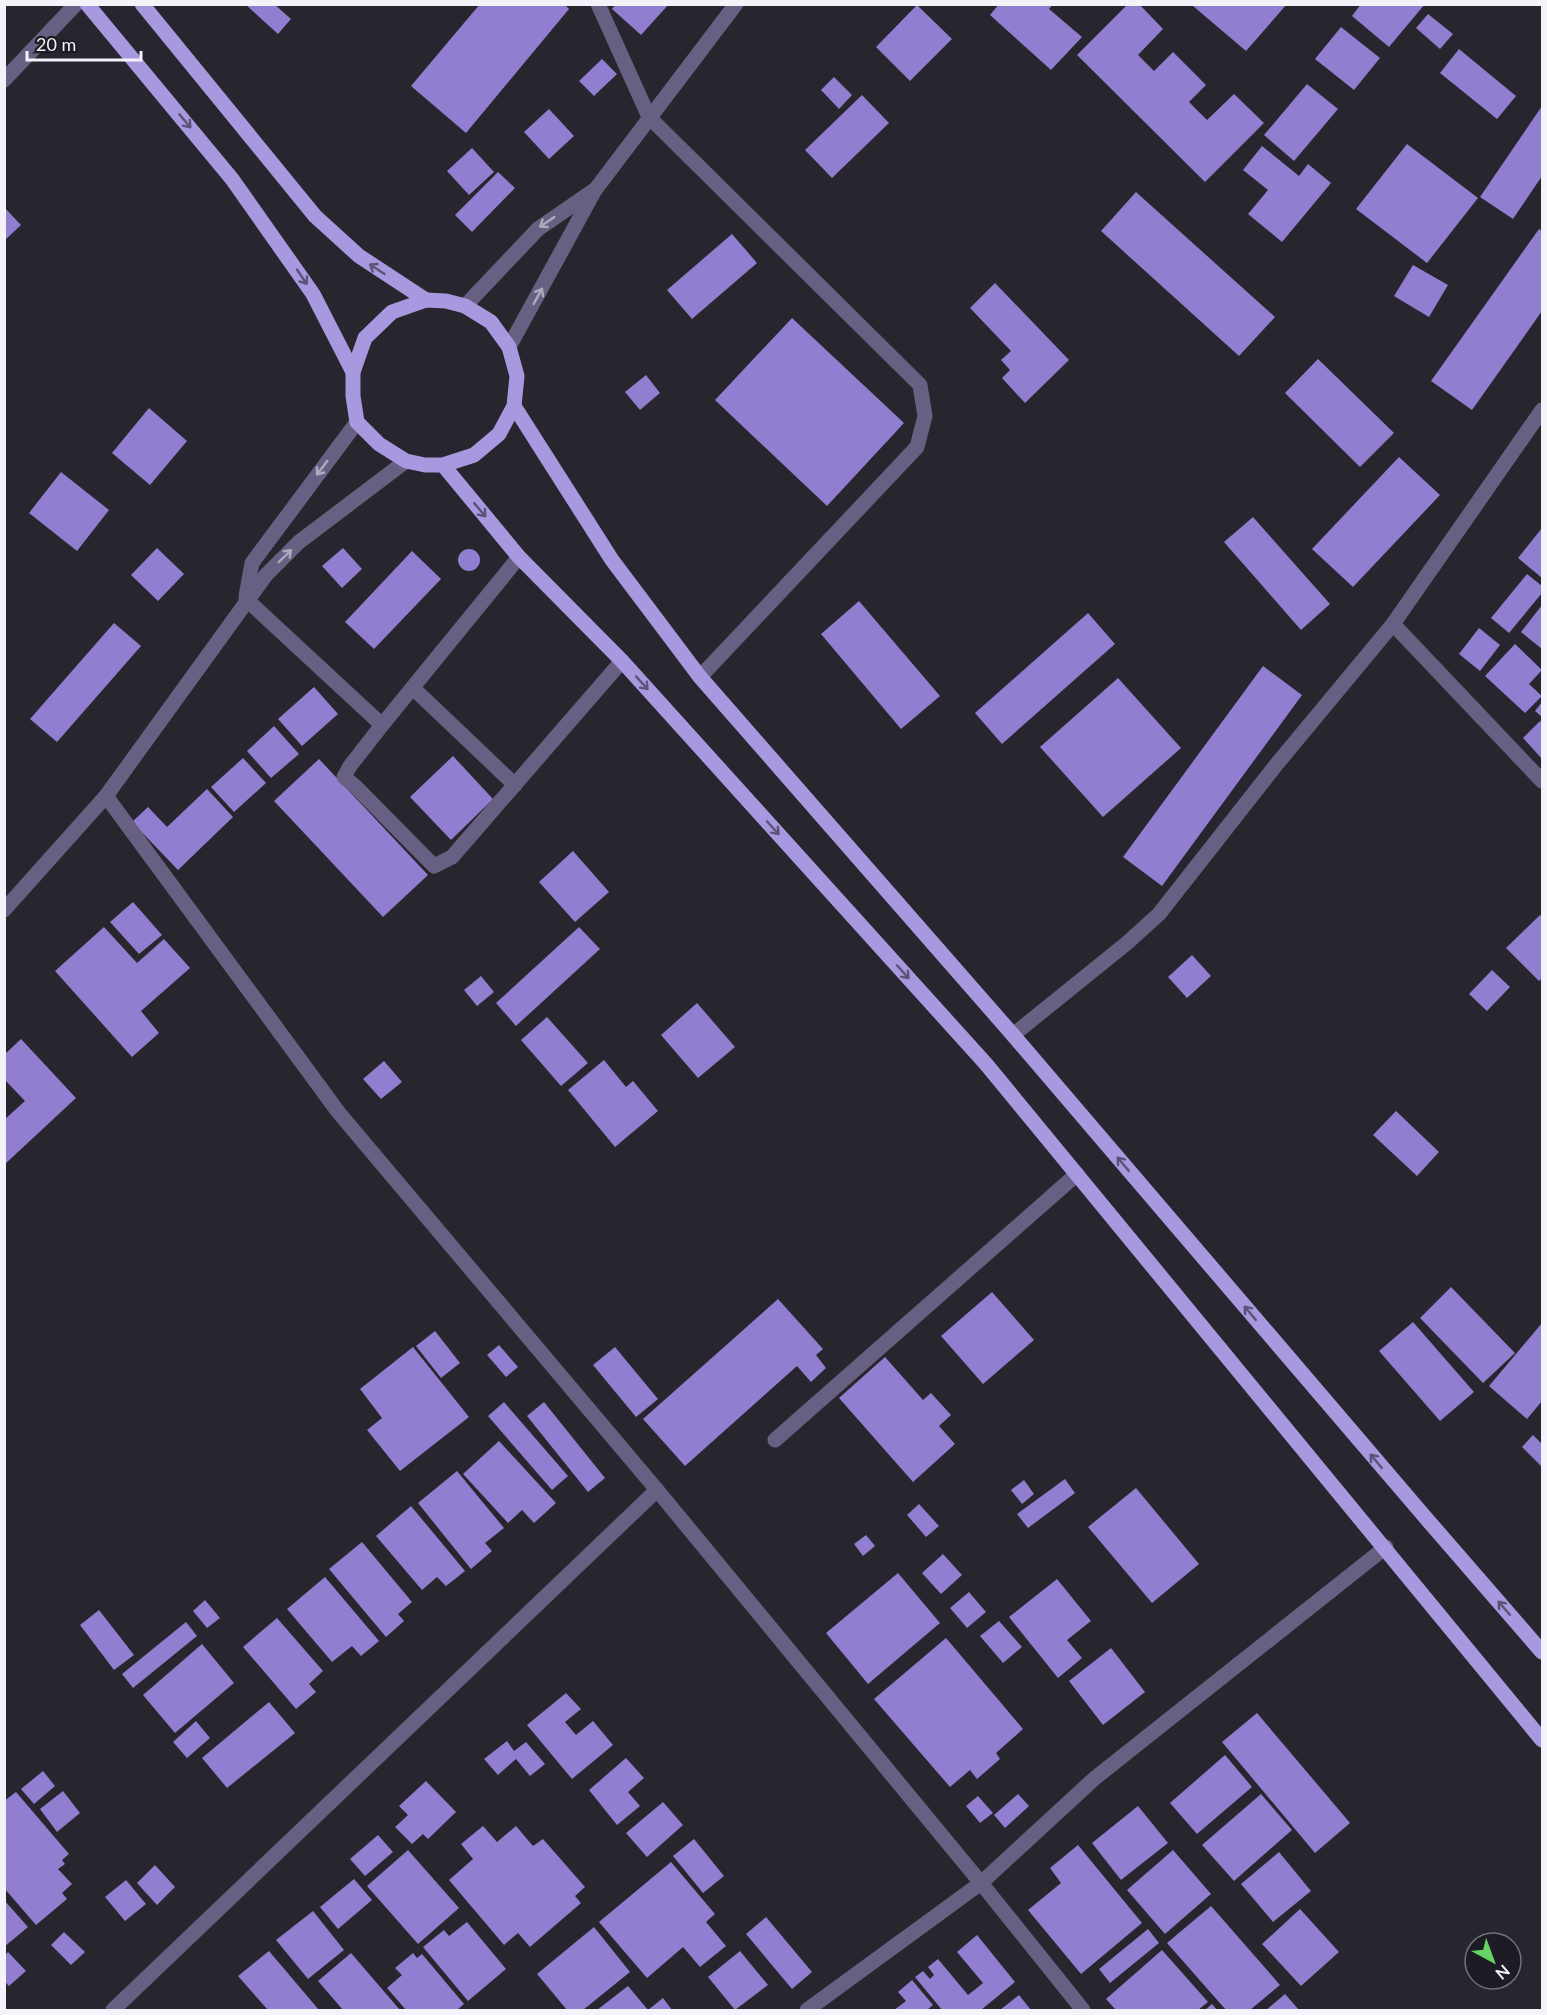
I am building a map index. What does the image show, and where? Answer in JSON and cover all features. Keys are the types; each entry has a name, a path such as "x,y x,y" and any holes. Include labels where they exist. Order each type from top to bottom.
{"main road":[{"path":"87,4 232,179 313,294 353,372"},
{"path":"142,4 315,216 359,256 426,300"},
{"path":"426,300 446,301 465,306 491,322 509,347 517,376 514,406 499,434 474,455 443,465 424,465 406,461 379,444 357,422 353,396 353,372 366,338 392,312 426,300"},
{"path":"514,406 612,560 700,677 1013,1035 1542,1652"},
{"path":"443,465 519,557 622,661 987,1064 1386,1547 1542,1740"}],"street":[{"path":"4,80 76,4"},
{"path":"598,4 649,117 920,385 925,416 916,447 700,677"},
{"path":"509,347 595,189 736,4"},
{"path":"465,306 538,229 595,189"},
{"path":"1013,1035 1160,914 1276,765 1393,624 1542,410"},
{"path":"246,599 252,562 357,422"},
{"path":"4,910 106,796 246,599 266,575 299,542 406,461"},
{"path":"519,557 382,725 344,777 434,866 452,857 622,661"},
{"path":"246,599 382,725"},
{"path":"1393,624 1542,781"},
{"path":"413,688 515,785"},
{"path":"106,796 339,1113 657,1490 1083,2010"},
{"path":"775,1440 1077,1174"},
{"path":"113,2010 657,1490"},
{"path":"807,2010 981,1883 1095,1778 1386,1547"}],"building":[{"path":"245,4 274,4 291,19 278,34"},
{"path":"480,4 564,4 569,9 466,133 411,86"},
{"path":"616,4 669,4 641,35 612,9"},
{"path":"999,4 1053,4 1049,9 1082,37 1051,70 990,15"},
{"path":"1128,4 1139,4 1163,29 1138,55 1154,71 1173,52 1206,85 1189,102 1207,120 1234,94 1264,123 1205,182 1077,55"},
{"path":"1195,4 1287,4 1246,51 1193,6"},
{"path":"1361,4 1425,4 1389,47 1352,16"},
{"path":"917,5 952,39 910,81 876,47"},
{"path":"1428,14 1453,34 1440,49 1416,28"},
{"path":"1341,27 1380,58 1354,90 1315,59"},
{"path":"1459,49 1516,96 1497,119 1440,73"},
{"path":"602,59 617,74 594,96 579,81"},
{"path":"834,77 852,95 839,109 821,90"},
{"path":"1307,84 1338,109 1294,161 1264,135"},
{"path":"862,95 889,123 832,178 805,150"},
{"path":"1542,106 1542,176 1513,219 1480,197"},
{"path":"549,109 574,136 549,159 524,132"},
{"path":"1407,144 1478,198 1427,263 1356,209"},
{"path":"1262,146 1299,176 1308,164 1331,183 1282,242 1248,214 1268,190 1243,170"},
{"path":"472,148 494,172 469,195 447,171"},
{"path":"498,172 515,188 472,232 455,215"},
{"path":"1136,192 1275,317 1239,356 1101,231"},
{"path":"4,207 21,225 4,241"},
{"path":"1539,229 1542,231 1542,311 1472,410 1431,381"},
{"path":"732,234 757,263 692,319 667,290"},
{"path":"1413,265 1448,285 1429,317 1394,296"},
{"path":"995,283 1069,360 1025,403 1002,378 1010,370 1001,360 1011,351 970,308"},
{"path":"792,318 904,423 827,506 715,400"},
{"path":"1318,359 1394,433 1360,467 1285,393"},
{"path":"646,375 660,393 640,410 625,392"},
{"path":"149,408 187,441 150,485 112,453"},
{"path":"1399,457 1440,495 1353,587 1312,549"},
{"path":"61,472 109,510 77,551 29,513"},
{"path":"1253,517 1330,604 1301,630 1224,542"},
{"path":"1542,528 1542,578 1518,558"},
{"path":"157,548 184,574 158,601 131,575"},
{"path":"343,548 362,569 342,588 322,566"},
{"path":"469,549 479,556 480,560 473,570 469,571 459,564 458,560 465,550"},
{"path":"412,551 441,579 374,649 345,622"},
{"path":"1527,574 1542,586 1542,593 1509,633 1491,618"},
{"path":"859,601 940,696 901,729 821,634"},
{"path":"1542,605 1542,649 1521,632"},
{"path":"1088,613 1115,644 1002,744 975,713"},
{"path":"114,623 141,646 57,742 30,719"},
{"path":"1479,628 1500,645 1480,671 1459,654"},
{"path":"1515,644 1542,670 1529,684 1542,696 1525,713 1485,676"},
{"path":"1263,666 1302,695 1162,886 1123,857"},
{"path":"1118,678 1181,748 1103,817 1040,747"},
{"path":"314,687 338,714 302,746 278,719"},
{"path":"1542,702 1542,717 1535,711"},
{"path":"1540,721 1542,723 1542,759 1523,738"},
{"path":"274,726 299,754 271,778 247,751"},
{"path":"453,756 493,799 451,840 410,797"},
{"path":"243,758 266,783 234,812 211,787"},
{"path":"319,759 428,875 383,917 274,801"},
{"path":"207,789 233,817 178,870 132,822 148,807 167,827"},
{"path":"573,851 609,892 575,922 539,882"},
{"path":"133,902 162,935 139,954 110,922"},
{"path":"1540,915 1542,917 1542,978 1539,981 1506,948"},
{"path":"104,927 137,963 164,939 190,968 141,1011 159,1033 132,1057 55,971"},
{"path":"579,927 600,949 516,1026 496,1003"},
{"path":"1192,955 1211,976 1187,998 1168,977"},
{"path":"1492,970 1510,987 1487,1011 1469,994"},
{"path":"481,976 494,992 477,1006 464,990"},
{"path":"697,1003 735,1047 698,1078 661,1035"},
{"path":"547,1017 588,1063 561,1086 521,1040"},
{"path":"21,1039 76,1098 4,1165 4,1120 25,1101 4,1079 4,1055"},
{"path":"604,1060 626,1087 633,1081 658,1111 615,1147 568,1090"},
{"path":"384,1061 402,1082 381,1099 363,1079"},
{"path":"1396,1111 1439,1152 1417,1176 1373,1135"},
{"path":"1451,1287 1515,1353 1483,1383 1420,1318"},
{"path":"992,1292 1034,1340 983,1384 941,1336"},
{"path":"778,1299 823,1349 816,1355 826,1368 811,1382 797,1366 685,1466 643,1419"},
{"path":"1413,1322 1474,1392 1440,1421 1379,1351"},
{"path":"1542,1323 1542,1401 1527,1419 1489,1386"},
{"path":"435,1331 460,1363 441,1378 416,1346"},
{"path":"499,1345 518,1367 506,1377 487,1355"},
{"path":"413,1347 469,1417 400,1471 367,1430 382,1418 360,1389"},
{"path":"615,1347 658,1399 636,1417 593,1365"},
{"path":"885,1357 923,1400 931,1393 951,1415 939,1426 955,1444 913,1482 839,1398"},
{"path":"504,1402 568,1476 552,1490 488,1416"},
{"path":"544,1402 605,1478 588,1492 527,1416"},
{"path":"1533,1435 1542,1444 1542,1467 1522,1447"},
{"path":"499,1441 556,1503 534,1523 522,1510 508,1523 463,1474"},
{"path":"457,1471 504,1528 485,1543 492,1551 471,1569 418,1503"},
{"path":"1065,1479 1075,1493 1028,1528 1017,1514"},
{"path":"1024,1480 1034,1494 1022,1504 1011,1490"},
{"path":"1136,1488 1199,1564 1152,1603 1088,1527"},
{"path":"919,1504 939,1526 926,1537 907,1515"},
{"path":"411,1506 465,1571 446,1586 437,1577 422,1590 376,1536"},
{"path":"866,1535 875,1546 863,1556 854,1544"},
{"path":"362,1542 412,1602 398,1614 404,1621 386,1637 329,1569"},
{"path":"943,1554 962,1575 941,1594 922,1573"},
{"path":"898,1573 940,1623 868,1684 826,1633"},
{"path":"325,1577 379,1641 361,1656 352,1646 332,1662 287,1609"},
{"path":"1057,1579 1091,1621 1067,1640 1082,1658 1058,1678 1009,1617"},
{"path":"969,1592 986,1612 967,1628 950,1608"},
{"path":"205,1600 220,1618 207,1628 193,1611"},
{"path":"99,1610 134,1655 114,1670 80,1625"},
{"path":"277,1618 323,1671 309,1684 316,1692 296,1709 243,1647"},
{"path":"999,1621 1022,1647 1003,1663 980,1636"},
{"path":"186,1622 197,1636 133,1688 122,1674"},
{"path":"946,1638 1023,1729 996,1753 1000,1759 977,1779 970,1770 950,1787 874,1699"},
{"path":"202,1644 234,1683 175,1733 143,1695"},
{"path":"1111,1648 1145,1692 1103,1725 1069,1681"},
{"path":"566,1693 581,1709 565,1722 576,1735 593,1721 613,1745 572,1779 527,1725"},
{"path":"269,1702 295,1733 227,1788 202,1758"},
{"path":"1257,1713 1350,1823 1315,1853 1222,1742"},
{"path":"196,1721 210,1738 187,1758 173,1742"},
{"path":"507,1741 514,1751 526,1742 545,1764 530,1776 516,1759 498,1775 484,1759"},
{"path":"1225,1755 1252,1787 1197,1834 1170,1803"},
{"path":"626,1758 644,1778 628,1792 640,1806 617,1825 589,1790"},
{"path":"43,1771 55,1786 34,1804 21,1789"},
{"path":"426,1781 456,1812 428,1839 423,1834 412,1844 395,1827 408,1815 399,1806"},
{"path":"63,1791 80,1813 57,1832 40,1809"},
{"path":"16,1792 69,1854 62,1860 65,1864 58,1869 72,1884 62,1893 67,1899 36,1925 4,1888 4,1801"},
{"path":"1018,1794 1029,1806 1005,1828 994,1815"},
{"path":"1261,1794 1292,1830 1234,1881 1202,1845"},
{"path":"978,1796 993,1813 980,1823 966,1806"},
{"path":"663,1802 683,1825 647,1857 626,1833"},
{"path":"1138,1806 1168,1843 1121,1880 1092,1843"},
{"path":"483,1826 497,1842 516,1826 533,1846 543,1839 585,1887 575,1896 581,1903 530,1947 518,1933 504,1945 449,1880 473,1859 461,1844"},
{"path":"378,1835 393,1852 365,1876 350,1859"},
{"path":"694,1839 724,1876 703,1893 673,1856"},
{"path":"1078,1845 1142,1923 1081,1974 1028,1910 1061,1883 1050,1868"},
{"path":"408,1850 459,1908 418,1944 367,1886"},
{"path":"1173,1850 1211,1894 1165,1934 1127,1890"},
{"path":"1279,1852 1311,1891 1273,1922 1241,1884"},
{"path":"671,1862 715,1914 706,1922 726,1946 700,1967 683,1947 647,1978 599,1922"},
{"path":"155,1865 175,1887 157,1905 137,1883"},
{"path":"354,1879 372,1900 338,1929 320,1907"},
{"path":"126,1880 146,1904 125,1921 105,1897"},
{"path":"4,1900 28,1927 4,1947"},
{"path":"1211,1906 1280,1985 1250,2010 1226,2010 1167,1943"},
{"path":"1300,1909 1339,1952 1301,1986 1262,1944"},
{"path":"313,1911 344,1950 308,1979 276,1940"},
{"path":"766,1917 812,1972 792,1989 746,1934"},
{"path":"467,1922 506,1969 468,2001 423,1947 444,1930 449,1936"},
{"path":"594,1927 630,1972 583,2010 567,2010 537,1974"},
{"path":"1148,1929 1159,1943 1110,1983 1099,1969"},
{"path":"64,1932 85,1952 71,1965 51,1945"},
{"path":"977,1935 1015,1982 981,2010 942,2010 915,1977 923,1971 930,1979 934,1975 928,1967 938,1959 968,1995 983,1983 957,1952"},
{"path":"1162,1950 1208,2002 1198,2010 1116,2010 1106,1999"},
{"path":"269,1951 319,2010 268,2010 238,1976"},
{"path":"740,1951 768,1985 735,2010 708,1977"},
{"path":"8,1952 26,1971 9,1986 4,1981 4,1956"},
{"path":"351,1953 400,2010 343,2010 318,1981"},
{"path":"413,1953 417,1958 422,1954 464,2004 457,2010 406,2010 387,1988 402,1975 395,1968"},
{"path":"912,1980 933,2005 927,2010 894,2010 906,2001 898,1992"},
{"path":"628,1986 648,2010 597,2010"},
{"path":"1285,1994 1299,2010 1266,2010"},
{"path":"1019,1995 1031,2010 1000,2010"},
{"path":"663,1998 672,2010 648,2010"},
{"path":"1212,2004 1217,2010 1205,2010"}]}
